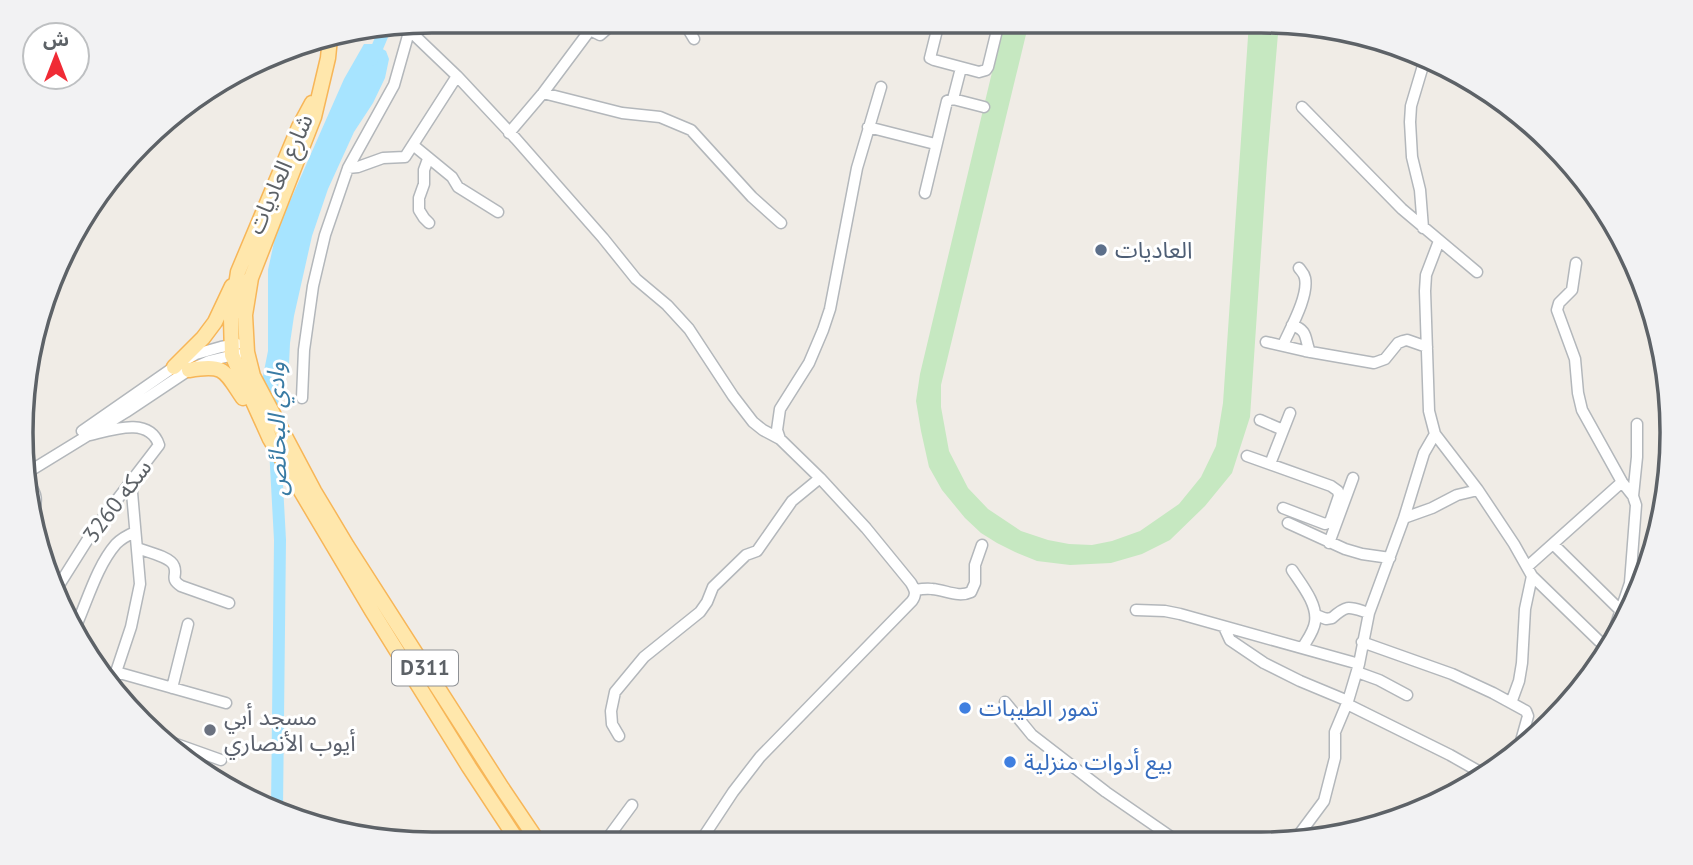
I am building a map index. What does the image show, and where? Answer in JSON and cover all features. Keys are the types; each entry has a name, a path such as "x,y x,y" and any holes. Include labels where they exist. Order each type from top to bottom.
{"main road":[{"name":"D311","path":"318,99 329,47"},
{"name":"شارع العاديات","path":"318,99 310,106 299,127 238,272 231,318 231,350 264,411 347,546 532,832"},
{"name":"شارع العاديات","path":"318,99 314,117 251,278 245,315 246,347 253,376 270,439 385,633 511,832"},
{"path":"182,369 215,322 238,272"},
{"path":"182,369 208,367 222,370 242,398 264,411"}],"street":[{"path":"509,133 588,33"},
{"path":"690,33 694,39"},
{"path":"936,33 930,58 979,72 986,70 989,64 996,33"},
{"path":"302,398 304,350 313,286 325,235 348,168 394,85 408,34"},
{"path":"416,34 509,133 636,279 667,305 689,329 753,422 780,439 820,478 866,528 915,590 912,601 760,757 706,832"},
{"path":"953,99 961,68"},
{"path":"1422,68 1410,114 1412,157 1420,190 1423,228"},
{"path":"348,168 383,158 405,157 457,76"},
{"path":"780,439 777,430 780,409 809,363 830,309 857,168 881,87"},
{"path":"543,93 622,113 660,117 691,130 752,197 781,223"},
{"path":"925,193 947,101 953,99 984,107"},
{"path":"1302,107 1402,209 1477,272"},
{"path":"868,127 936,144"},
{"path":"413,145 452,177 458,187 498,212"},
{"path":"428,159 419,210 429,223"},
{"path":"1439,242 1425,283 1429,411 1435,434 1478,490 1530,571 1600,641"},
{"path":"1576,263 1572,290 1559,303 1557,310 1575,359 1582,410 1636,505 1630,582"},
{"path":"1283,345 1301,301 1305,283 1304,275 1298,268"},
{"path":"1292,324 1305,333 1310,352"},
{"path":"1266,342 1374,363 1385,359 1402,341 1407,340 1427,347"},
{"path":"35,467 86,436 182,369 196,354 246,347"},
{"path":"35,467 126,400 182,369"},
{"path":"1270,464 1290,412"},
{"path":"1260,420 1283,430"},
{"path":"1633,496 1637,470 1637,424"},
{"name":"سكه 3260","path":"62,580 93,531 159,445 156,437 143,427 129,427 86,436"},
{"path":"1304,829 1324,801 1335,758 1335,732 1358,668 1369,613 1404,518 1424,453 1435,434"},
{"path":"1247,456 1331,486 1338,491 1338,500 1328,524 1283,508"},
{"path":"620,736 611,724 615,692 644,657 700,612 713,587 746,555 757,551 792,501 820,478"},
{"path":"1329,543 1353,478"},
{"path":"116,675 131,627 140,584 131,481"},
{"path":"1511,703 1521,672 1530,571 1553,544 1622,482"},
{"path":"1404,518 1457,495 1478,490"},
{"path":"1288,523 1353,552 1390,558"},
{"path":"79,618 115,545 135,532"},
{"path":"1553,544 1619,609"},
{"path":"915,590 935,589 967,595 975,583 975,565 982,545"},
{"path":"137,548 172,562 173,577 181,586 229,603"},
{"path":"1292,570 1311,602 1315,615 1315,626 1303,648"},
{"path":"1315,615 1332,618 1348,608 1369,613"},
{"path":"1136,610 1172,612 1303,648 1358,668 1407,695"},
{"path":"172,688 188,624"},
{"path":"1224,627 1230,640 1264,663 1347,702 1474,769"},
{"path":"1362,642 1452,674 1526,711 1528,716 1523,734"},
{"path":"117,677 172,688 226,704"},
{"path":"1005,702 1032,735 1164,832"},
{"path":"189,749 221,760"},
{"path":"612,832 632,805"}],"green space":[{"path":"1001,33 1026,33 941,385 941,407 949,451 968,488 988,509 1021,531 1048,540 1092,545 1112,541 1140,531 1179,504 1201,477 1216,446 1223,403 1248,33 1278,34 1250,417 1232,473 1205,506 1170,540 1142,554 1111,563 1070,565 1037,561 981,533 942,490 929,467 916,401 920,374"}],"water":[{"name":"وادي البحائص","path":"364,44 374,44 386,51 389,59 385,78 354,132 328,189 312,236 294,316 289,364 282,380 272,385 262,381 268,351 268,270 276,233 344,79"}],"waterway":[{"name":"وادي البحائص","path":"372,60 382,37"},
{"name":"وادي البحائص","path":"273,413 274,368"},
{"name":"وادي البحائص","path":"275,448 280,540 277,800"}],"place":[{"name":"العاديات","path":"1101,250"},
{"name":"تمور الطيبات","path":"965,708"},
{"name":"مسجد أبي أيوب الأنصاري","path":"210,730"},
{"name":"بيع أدوات منزلية","path":"1010,762"}]}
